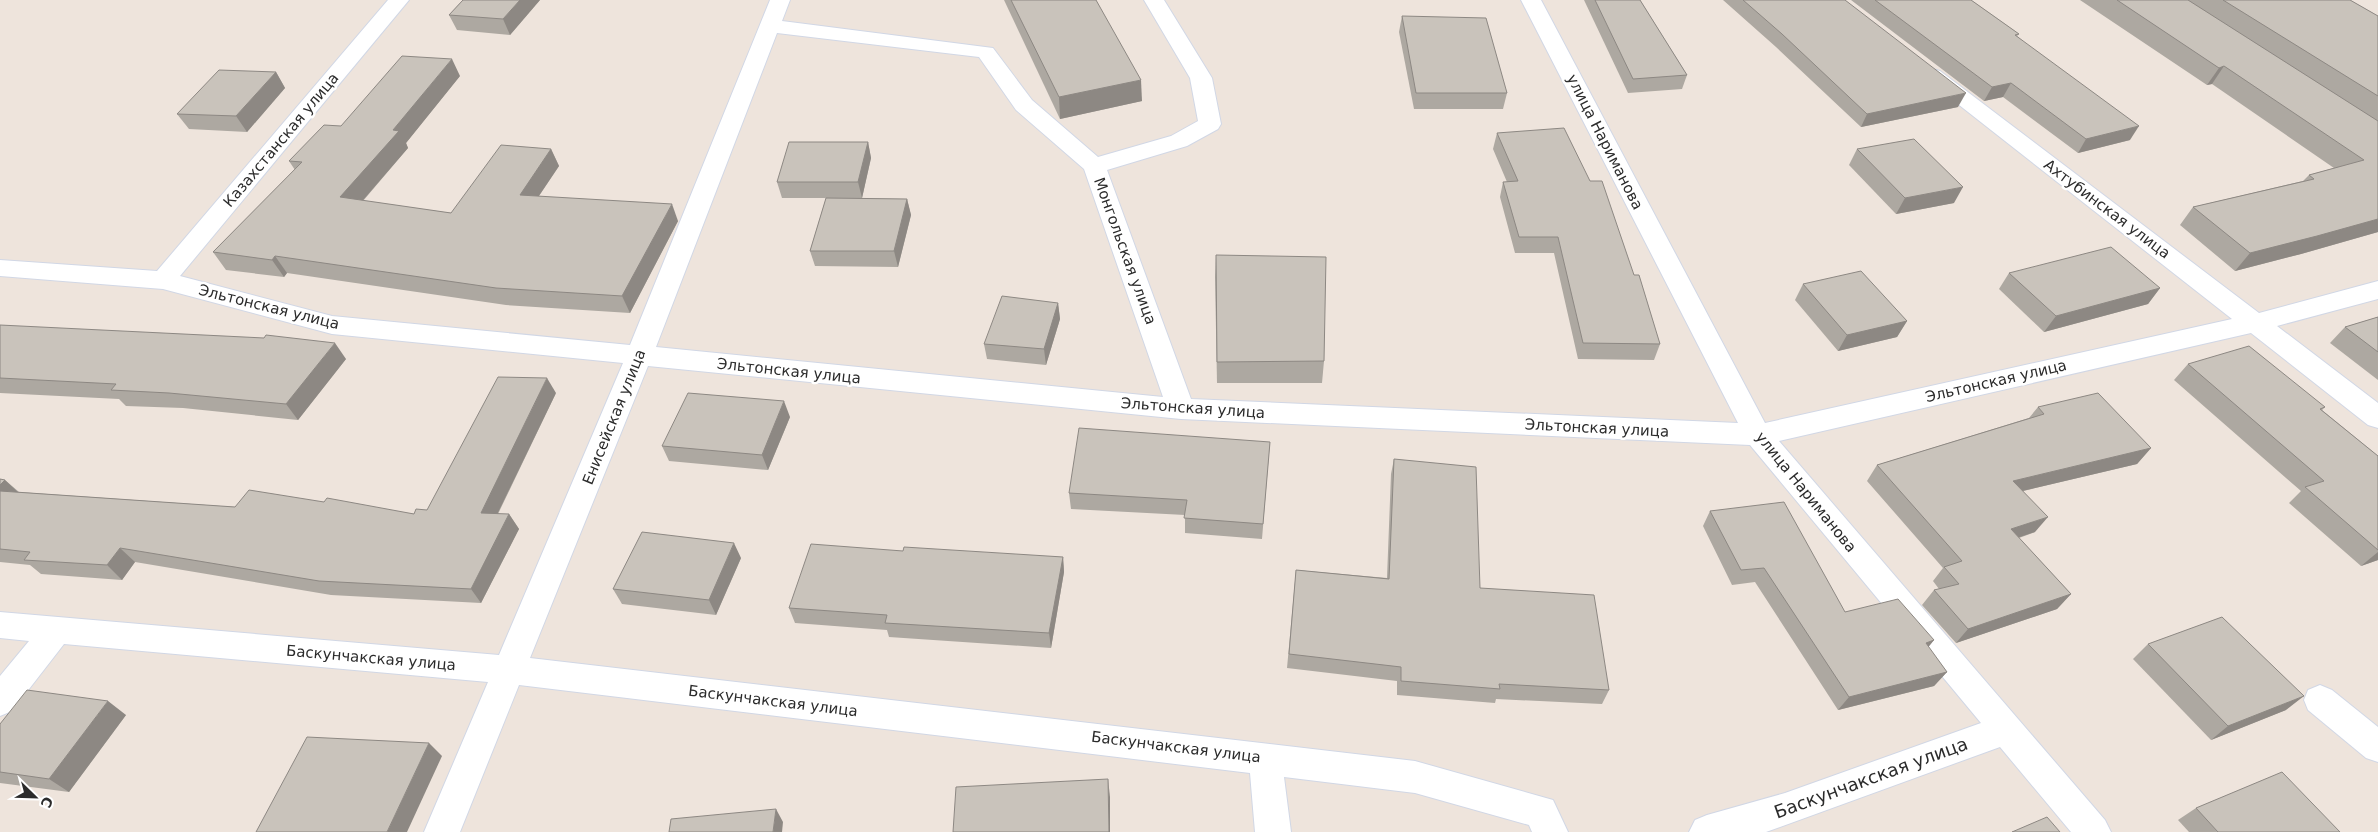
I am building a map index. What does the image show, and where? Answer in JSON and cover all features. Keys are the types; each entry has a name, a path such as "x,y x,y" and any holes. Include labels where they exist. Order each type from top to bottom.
{"street":[{"name":"Казахстанская улица","path":"163,280 399,0"},
{"name":"Енисейская улица","path":"442,832 511,670 639,356 780,0"},
{"path":"1094,166 1179,141 1210,124 1201,78 1154,0"},
{"name":"улица Нариманова","path":"1532,0 1758,435 2093,832"},
{"name":"Монгольская улица","path":"769,26 986,52 1024,105 1094,166 1181,409"},
{"name":"Ахтубинская улица","path":"1913,60 2378,418"},
{"name":"Эльтонская улица","path":"0,268 163,280 332,325 1181,409 1758,435 2256,323 2378,290"},
{"name":"Баскунчакская улица","path":"0,625 511,670 1415,777 1545,822"},
{"path":"0,701 56,631"},
{"path":"2320,700 2378,747"},
{"name":"Баскунчакская улица","path":"1708,832 1785,810 2005,730"},
{"path":"1265,758 1273,832"}],"building":[{"path":"463,0 520,0 503,19 449,15"},
{"path":"1011,0 1096,0 1141,80 1059,97"},
{"path":"1595,0 1640,0 1687,75 1633,79"},
{"path":"1743,0 1845,0 1966,93 1867,114"},
{"path":"1875,0 1971,0 2019,34 2015,35 2139,126 2086,139 2011,83 1992,87"},
{"path":"2117,0 2188,0 2378,121 2378,219 2250,253 2193,207 2314,179 2309,175 2364,160 2224,66 2219,68"},
{"path":"2223,0 2350,0 2378,16 2378,96"},
{"path":"1402,16 1486,18 1507,93 1416,93"},
{"path":"402,56 452,59 393,130 399,131 340,197 451,213 501,145 551,149 520,195 672,204 622,296 496,288 275,256 272,260 213,252 302,162 289,161 324,125 341,126"},
{"path":"219,70 276,72 236,116 177,114"},
{"path":"1564,128 1590,181 1602,181 1634,275 1639,275 1660,344 1583,343 1558,237 1519,237 1503,182 1518,181 1497,133"},
{"path":"1914,139 1963,187 1905,198 1857,149"},
{"path":"789,142 868,142 858,182 777,182"},
{"path":"826,198 907,199 894,251 810,251"},
{"path":"2111,247 2160,288 2056,316 2009,273"},
{"path":"1216,255 1326,257 1324,361 1217,362"},
{"path":"1861,271 1907,321 1847,335 1803,284"},
{"path":"1002,296 1058,303 1044,349 984,344"},
{"path":"2378,317 2378,352 2345,327"},
{"path":"0,325 264,338 266,335 335,343 286,404 169,393 111,390 116,384 0,378"},
{"path":"2249,346 2325,407 2320,409 2378,456 2378,550 2305,487 2324,481 2188,364"},
{"path":"498,377 547,378 481,513 509,514 471,589 319,581 120,548 107,565 24,560 30,552 0,549 0,491 235,507 249,490 324,502 327,498 414,514 416,509 427,510"},
{"path":"688,393 784,401 762,455 662,446"},
{"path":"2098,393 2151,448 2013,481 2048,517 2011,529 2071,594 1968,629 1934,590 1959,584 1944,567 1962,561 1877,465 2044,414 2038,407"},
{"path":"1079,428 1270,442 1263,524 1184,518 1187,500 1069,493"},
{"path":"1394,459 1476,467 1480,588 1594,595 1609,690 1499,684 1500,689 1401,681 1401,667 1289,654 1296,570 1389,579"},
{"path":"1784,502 1845,612 1898,599 1934,640 1926,643 1947,672 1849,697 1764,568 1741,570 1710,511"},
{"path":"642,532 734,543 709,600 613,589"},
{"path":"811,544 903,551 904,547 1063,557 1049,633 885,623 887,615 789,608"},
{"path":"2222,617 2304,696 2228,726 2148,644"},
{"path":"27,690 108,701 49,779 0,772 0,724"},
{"path":"307,737 429,743 387,832 256,832"},
{"path":"2282,772 2340,832 2218,832 2196,808"},
{"path":"1108,779 1109,832 953,832 956,787"},
{"path":"776,809 773,832 669,832 671,819"},
{"path":"2047,817 2060,832 2012,832"}]}
